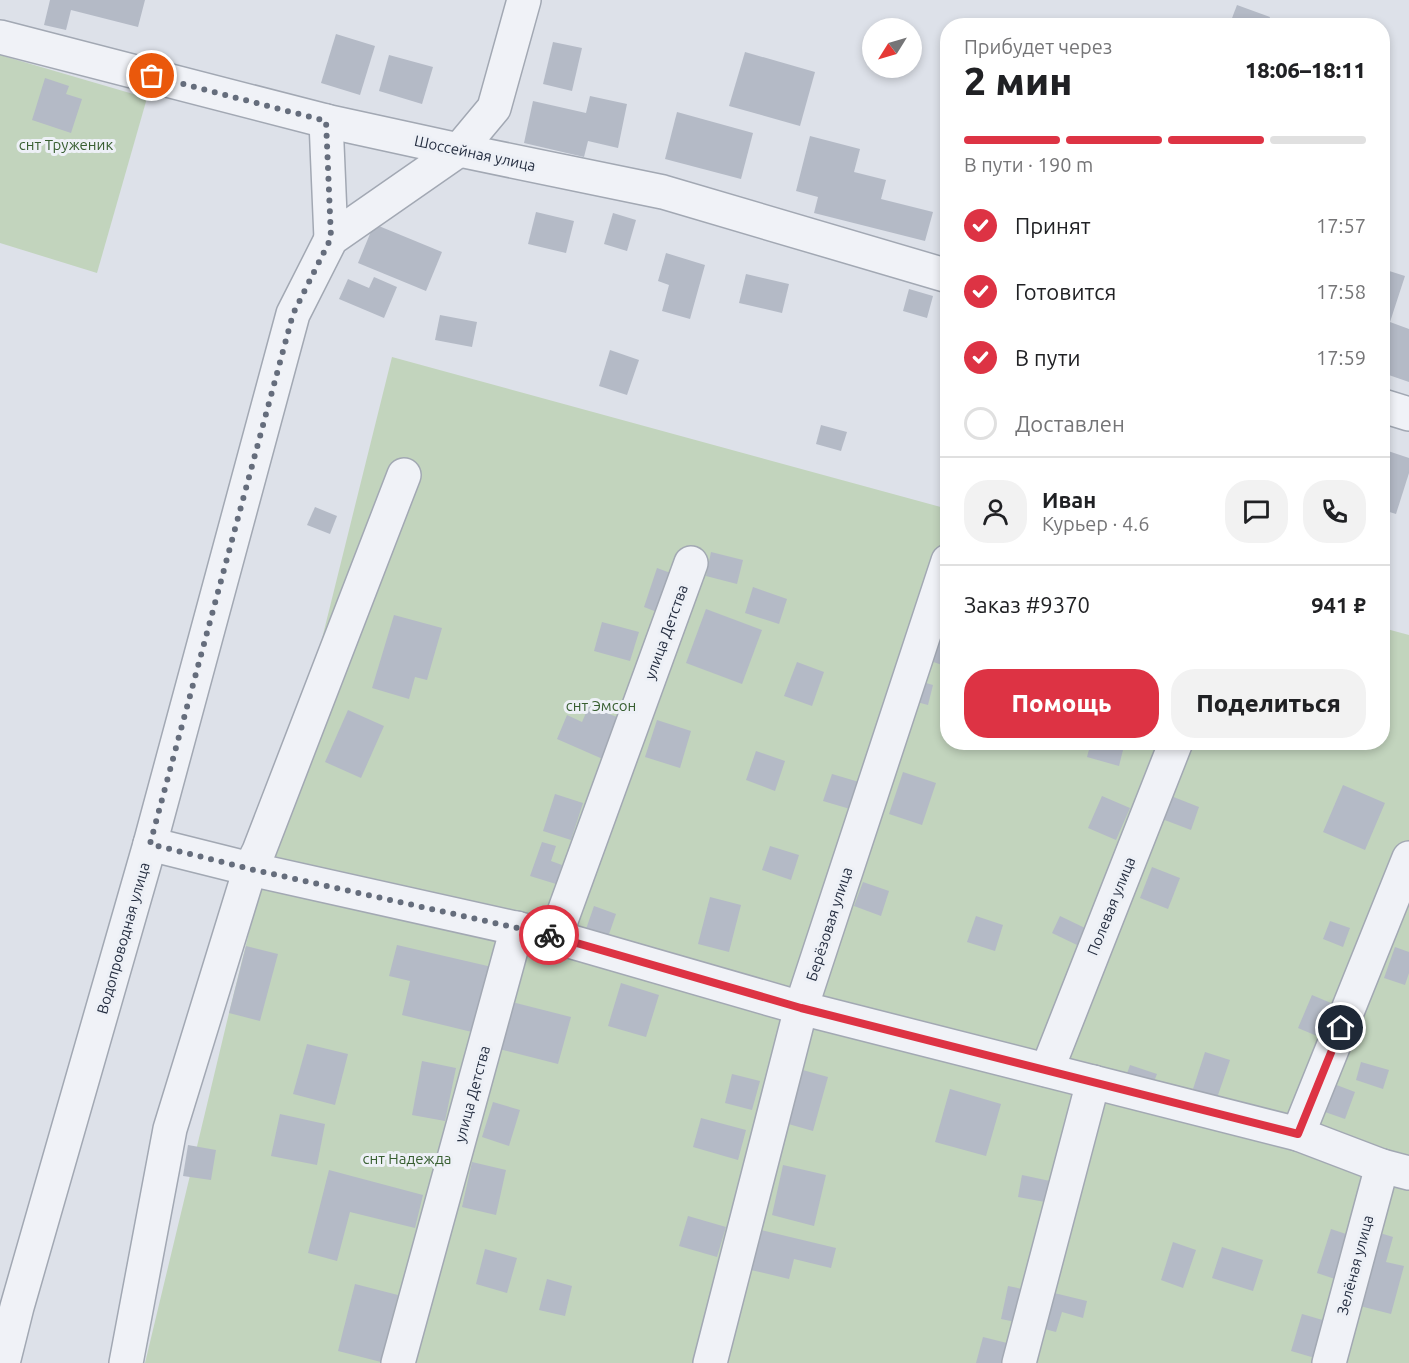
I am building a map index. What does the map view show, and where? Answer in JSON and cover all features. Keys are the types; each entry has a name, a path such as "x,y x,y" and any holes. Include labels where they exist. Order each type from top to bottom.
{"street":[{"name":"Водопроводная улица","path":"3,1363 9,1306 150,844 293,314 331,238 459,150 494,108 524,0"},
{"name":"Шоссейная улица","path":"0,37 326,121 663,192 940,274"},
{"path":"326,121 331,238"},
{"path":"1390,408 1409,414"},
{"path":"126,1363 170,1129 250,869 259,851 404,475"},
{"name":"улица Детства","path":"555,937 691,563"},
{"name":"Берёзовая улица","path":"710,1363 801,1008 940,585"},
{"name":"Полевая улица","path":"1047,1070 1173,750"},
{"path":"150,844 250,869 555,937 801,1008 1298,1134 1396,1170"},
{"path":"1298,1134 1409,858"},
{"name":"улица Детства","path":"398,1363 517,928"},
{"path":"1019,1363 1093,1082"},
{"name":"Зелёная улица","path":"1329,1363 1396,1170"}],"green space":[{"name":"снт Труженик","path":"0,55 147,98 97,273 0,243"},
{"path":"392,357 940,507 940,750 1390,750 1390,630 1409,635 1409,1363 145,1363 229,1013"}],"building":[{"path":"50,0 145,0 138,27 71,10 66,30 44,25"},
{"path":"1237,5 1270,17 1270,18 1232,18"},
{"path":"336,34 375,46 360,95 321,83"},
{"path":"553,42 582,48 572,91 543,84"},
{"path":"745,52 815,72 800,126 729,106"},
{"path":"389,55 433,67 422,104 379,91"},
{"path":"45,78 69,86 66,94 82,99 71,133 32,120"},
{"path":"590,96 627,104 618,148 588,141 584,157 524,143 533,101 586,113"},
{"path":"677,112 753,133 741,179 665,159"},
{"path":"810,136 860,149 854,172 886,180 881,199 933,212 925,241 814,213 818,197 796,191"},
{"path":"536,212 574,221 566,253 528,244"},
{"path":"613,213 636,220 627,251 604,244"},
{"path":"374,224 442,252 426,291 358,263"},
{"path":"666,253 705,265 690,319 662,311 669,285 658,281"},
{"path":"1390,271 1405,276 1390,322"},
{"path":"746,274 789,284 782,313 739,303"},
{"path":"374,277 397,287 384,318 339,299 348,279 369,288"},
{"path":"909,289 933,296 927,318 903,311"},
{"path":"440,315 477,322 472,347 435,340"},
{"path":"1390,322 1409,329 1409,382 1390,375"},
{"path":"610,350 639,360 627,395 599,386"},
{"path":"821,425 847,432 841,451 816,444"},
{"path":"1390,452 1409,458 1409,473 1396,514 1390,512"},
{"path":"315,507 337,516 330,534 307,525"},
{"path":"711,552 743,560 737,584 706,576"},
{"path":"657,568 676,575 662,614 644,607"},
{"path":"753,587 787,599 779,624 745,613"},
{"path":"706,609 762,630 742,684 686,663"},
{"path":"394,615 442,628 427,680 415,677 409,699 372,688"},
{"path":"602,622 639,632 630,661 594,651"},
{"path":"932,636 940,639 940,664 925,659"},
{"path":"797,662 824,672 812,706 784,696"},
{"path":"919,681 933,685 928,705 913,701"},
{"path":"589,706 622,719 605,760 557,739 567,715 582,722"},
{"path":"348,710 384,726 361,778 325,762"},
{"path":"657,720 691,731 680,768 645,757"},
{"path":"1089,750 1123,750 1119,766 1087,757"},
{"path":"756,751 785,761 775,791 746,780"},
{"path":"903,772 936,783 922,825 889,814"},
{"path":"832,774 859,782 850,809 823,801"},
{"path":"1343,785 1385,803 1365,850 1323,832"},
{"path":"555,794 583,803 571,840 543,831"},
{"path":"1102,796 1130,808 1116,840 1088,828"},
{"path":"1171,796 1199,807 1191,830 1162,819"},
{"path":"542,842 556,846 551,861 562,865 556,884 530,876"},
{"path":"770,846 799,855 791,880 762,870"},
{"path":"1152,867 1180,878 1168,909 1140,898"},
{"path":"863,882 889,891 881,916 854,906"},
{"path":"710,897 741,905 729,952 698,944"},
{"path":"594,906 616,914 607,940 585,932"},
{"path":"976,916 1003,925 995,951 967,942"},
{"path":"1060,916 1085,928 1077,945 1052,933"},
{"path":"1330,921 1350,928 1343,947 1323,939"},
{"path":"397,945 492,967 476,1033 402,1015 410,981 389,976"},
{"path":"246,946 278,954 260,1021 229,1013"},
{"path":"1395,947 1409,952 1409,973 1405,985 1384,978"},
{"path":"621,983 659,995 646,1037 608,1026"},
{"path":"1312,995 1331,1003 1317,1036 1298,1028"},
{"path":"508,1001 571,1017 558,1064 495,1048"},
{"path":"307,1044 348,1054 335,1105 293,1094"},
{"path":"1205,1052 1230,1060 1217,1098 1193,1089"},
{"path":"422,1061 456,1068 445,1121 412,1115"},
{"path":"1361,1062 1389,1070 1383,1089 1356,1080"},
{"path":"1130,1065 1157,1074 1150,1091 1124,1082"},
{"path":"799,1069 828,1077 813,1131 785,1123"},
{"path":"732,1074 760,1081 752,1110 725,1103"},
{"path":"1334,1084 1355,1092 1345,1119 1325,1112"},
{"path":"950,1089 1001,1104 986,1156 935,1142"},
{"path":"493,1102 520,1110 509,1146 482,1137"},
{"path":"280,1114 325,1124 317,1165 271,1156"},
{"path":"701,1118 746,1130 738,1160 693,1147"},
{"path":"188,1145 216,1150 211,1180 183,1176"},
{"path":"472,1162 506,1170 496,1215 462,1207"},
{"path":"783,1165 826,1175 814,1226 772,1215"},
{"path":"329,1170 423,1195 415,1228 350,1212 337,1261 308,1253"},
{"path":"1022,1175 1050,1181 1045,1202 1018,1197"},
{"path":"688,1216 726,1227 717,1257 679,1246"},
{"path":"1331,1229 1358,1238 1344,1282 1317,1273"},
{"path":"761,1230 836,1248 831,1268 794,1259 789,1279 751,1270"},
{"path":"1380,1233 1393,1237 1386,1262 1404,1266 1391,1314 1360,1306"},
{"path":"1173,1242 1196,1250 1183,1288 1161,1280"},
{"path":"1222,1247 1263,1260 1253,1291 1212,1278"},
{"path":"485,1249 517,1258 507,1293 476,1284"},
{"path":"547,1279 572,1286 565,1316 539,1310"},
{"path":"355,1284 398,1295 381,1362 338,1351"},
{"path":"1008,1286 1027,1290 1020,1323 1001,1319"},
{"path":"1046,1291 1087,1301 1083,1318 1062,1312 1056,1332 1037,1327"},
{"path":"1302,1314 1326,1321 1315,1358 1291,1351"},
{"path":"983,1337 1007,1343 1002,1363 976,1363"}],"way so far":[{"path":"152,76 326,121 331,238 293,314 150,844 250,869 549,935"}],"route":[{"path":"549,935 801,1008 1298,1134 1341,1028"}],"park label":[{"name":"снт Эмсон","path":"601,705"},
{"name":"снт Надежда","path":"407,1158"}]}
